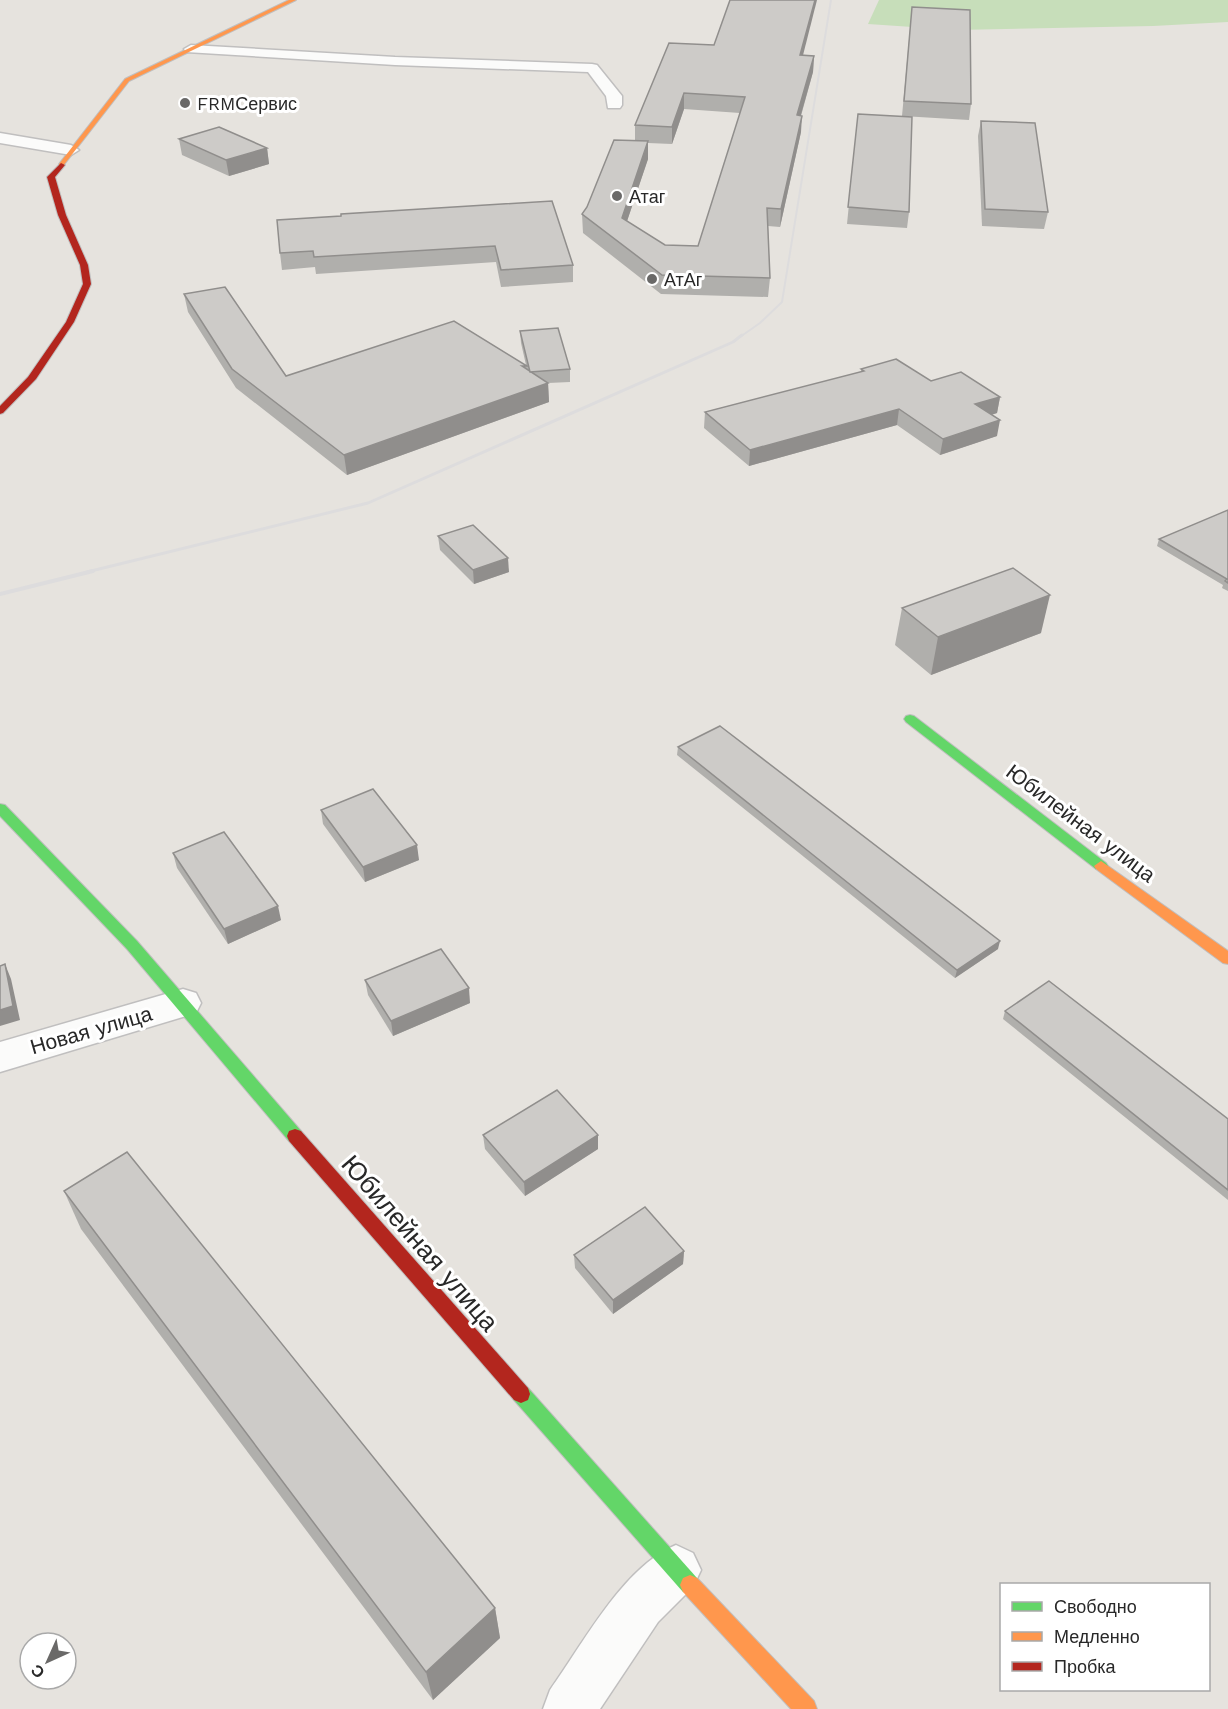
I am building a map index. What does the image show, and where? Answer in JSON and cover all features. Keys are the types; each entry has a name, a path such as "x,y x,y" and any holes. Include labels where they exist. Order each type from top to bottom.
{"street":[{"path":"0,411 32,379 70,322 87,284 84,265 62,215 51,177 128,80 293,0"},
{"path":"191,49 395,61 592,68 614,96 614,105"},
{"path":"0,138 71,150"},
{"name":"Юбилейная улица","path":"910,719 1069,843 1228,959"},
{"name":"Юбилейная улица","path":"0,808 64,870 183,1003 254,1090 676,1570 806,1709"},
{"name":"Новая улица","path":"0,1057 183,1003"},
{"path":"569,1709 640,1604 676,1570"}],"green space":[{"path":"879,0 1228,0 1228,22 957,30 868,24"}],"building":[{"path":"730,0 815,0 800,55 814,56 797,115 802,116 781,209 767,208 770,278 662,275 582,214 587,207 614,140 648,141 622,218 665,245 698,246 745,97 684,93 672,127 635,125 669,43 714,45"},
{"path":"912,7 970,10 971,104 904,101"},
{"path":"858,114 912,117 909,212 848,207"},
{"path":"981,121 1035,123 1048,212 985,209"},
{"path":"219,127 267,148 226,160 179,139"},
{"path":"552,201 573,265 501,270 495,246 314,257 313,251 280,253 277,220"},
{"path":"225,287 286,376 454,321 527,366 522,366 548,383 344,455 232,369 184,294"},
{"path":"558,328 570,369 530,372 520,331"},
{"path":"896,359 931,381 961,372 1000,397 975,404 1000,420 943,439 899,409 750,450 705,412 864,371 861,369"},
{"path":"1228,510 1228,583 1225,581 1227,579 1159,539"},
{"path":"473,525 508,558 473,570 438,536"},
{"path":"1013,568 1050,595 938,637 902,608"},
{"path":"720,726 1000,941 957,970 678,747"},
{"path":"373,789 417,845 363,867 321,810"},
{"path":"224,832 278,906 224,929 173,853"},
{"path":"441,949 469,988 391,1021 365,980"},
{"path":"5,964 13,1006 0,1010 0,966"},
{"path":"1049,981 1228,1119 1228,1190 1005,1011"},
{"path":"557,1090 598,1135 524,1182 483,1135"},
{"path":"127,1152 495,1608 426,1672 64,1191"},
{"path":"645,1207 684,1251 613,1300 574,1255"}],"railway":[{"path":"740,337 760,323 782,302 831,0"},
{"path":"87,572 368,503 733,342 742,335"},
{"path":"0,594 93,571"}],"traffic: fast":[{"path":"910,719 1101,866"},
{"path":"0,808 132,945 295,1136"},
{"path":"521,1394 690,1585"}],"traffic: slow":[{"path":"61,165 127,80 293,0"},
{"path":"1101,866 1228,959"},
{"path":"690,1585 806,1709"}],"traffic: jam":[{"path":"0,411 31,379 70,322 87,284 84,265 62,215 51,177 61,165"},
{"path":"295,1136 521,1394"}],"place":[{"name":"FRMСервис","path":"185,103"},
{"name":"Атаг","path":"617,196"},
{"name":"АтАг","path":"652,279"}]}
